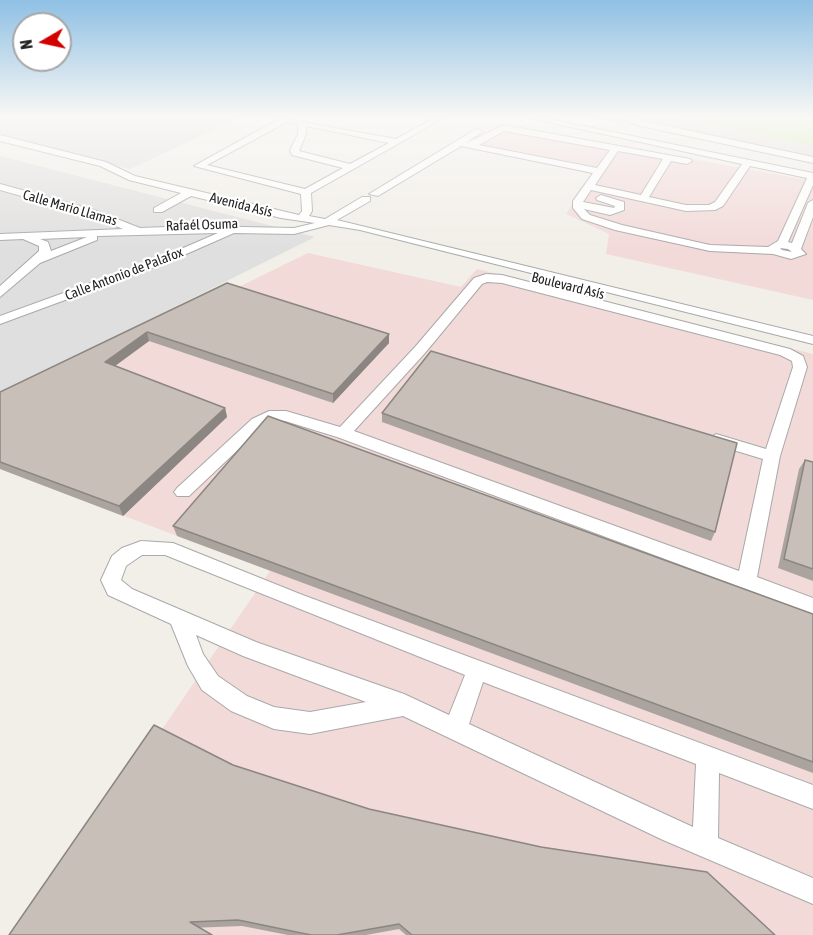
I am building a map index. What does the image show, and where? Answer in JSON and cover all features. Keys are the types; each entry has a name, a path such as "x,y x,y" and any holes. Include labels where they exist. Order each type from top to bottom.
{"street":[{"path":"67,162 132,178"},
{"name":"Avenida Asís","path":"94,162 132,178 315,222"},
{"path":"207,162 199,166 306,192 362,162"},
{"path":"331,162 352,167"},
{"path":"306,192 307,211 315,222 370,197 428,162"},
{"path":"568,162 599,171"},
{"path":"606,162 582,195 581,213 594,221 710,248 777,247 787,256 797,251 813,253"},
{"path":"643,199 666,162"},
{"path":"699,162 813,176 801,217 797,251"},
{"path":"721,162 744,167"},
{"path":"582,195 643,199 686,208 711,208 719,204 744,167"},
{"name":"Calle Mario Llamas","path":"0,187 90,212 134,231"},
{"path":"158,210 190,192"},
{"path":"777,247 813,202"},
{"name":"Rafaél Osuma","path":"134,231 171,225 315,222"},
{"name":"Rafaél Osuma","path":"0,237 134,231 279,232 315,222"},
{"name":"Boulevard Asís","path":"315,222 414,244 727,322 813,340"},
{"name":"Calle Antonio de Palafox","path":"0,320 164,260 246,224"},
{"path":"38,260 110,233"},
{"path":"0,293 45,252 44,244 27,236"},
{"path":"797,251 813,258"},
{"path":"343,433 420,350 478,281 491,277 785,352 798,359 800,367 772,456 746,582"},
{"name":"Boulevard Asís","path":"727,322 813,347"},
{"path":"420,350 440,356"},
{"path":"183,492 265,418 286,416 343,433 813,606"},
{"path":"700,435 772,456"},
{"path":"813,797 477,670 166,548 141,548 119,561 111,580 115,589 250,649 404,705 705,845 813,891"},
{"path":"178,616 195,659 210,683 239,704 274,718 310,723 404,705"},
{"path":"456,728 477,670"},
{"path":"705,845 708,757"}],"shaded area":[{"path":"0,162 22,162 315,237 0,394"},
{"path":"100,162 146,162 130,169"},
{"path":"543,162 707,162 813,181 813,300 606,254 609,234 566,214 593,171"},
{"path":"308,253 461,287 477,269 813,354 813,935 22,935 270,571 0,469 0,404"}],"building":[{"path":"227,283 389,334 333,394 147,332 105,362 225,408 119,506 0,462 0,392"},
{"path":"431,351 737,443 715,532 382,413"},
{"path":"268,416 813,614 813,762 173,526"},
{"path":"805,460 813,462 813,569 784,559"},
{"path":"154,725 233,765 369,809 541,847 707,872 775,935 412,935 399,924 337,935 311,935 238,920 190,922 212,935 9,935"}]}
